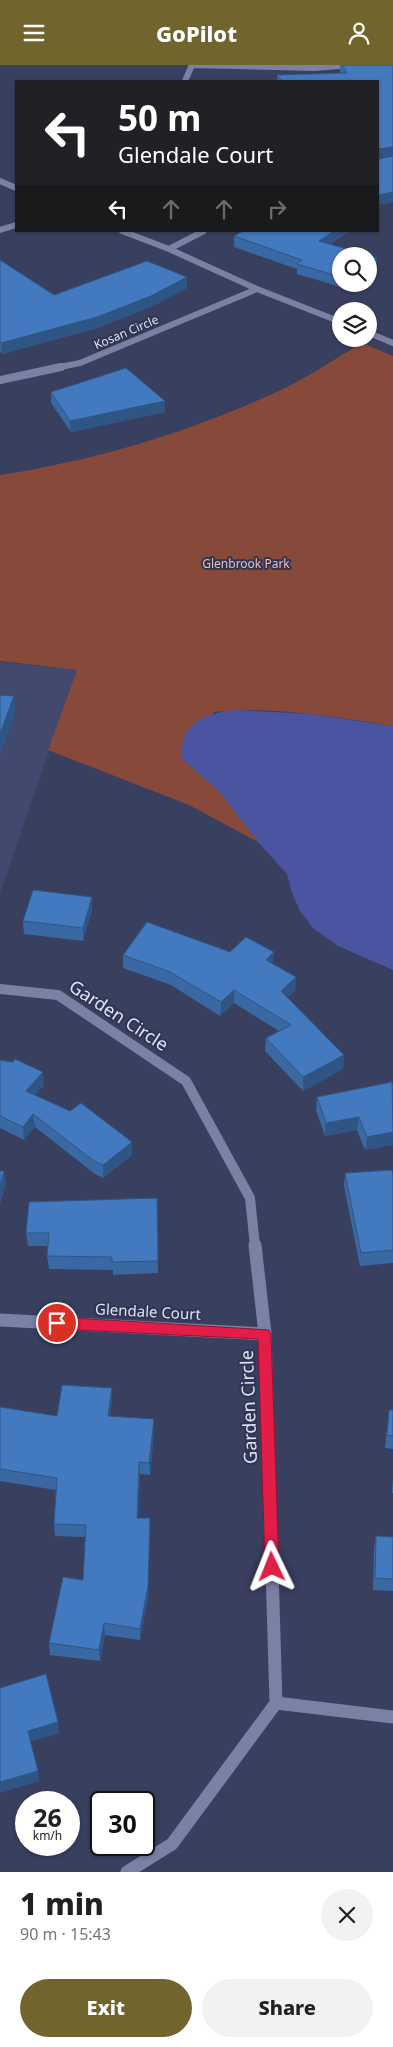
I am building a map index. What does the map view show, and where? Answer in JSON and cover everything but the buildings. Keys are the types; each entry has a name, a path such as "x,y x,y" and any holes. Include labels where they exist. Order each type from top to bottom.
{"street":[{"path":"186,80 191,65 314,67 352,65"},
{"path":"0,181 15,188"},
{"path":"0,231 15,225"},
{"path":"125,232 169,249 257,289 332,318"},
{"path":"169,249 202,232"},
{"name":"Kosan Circle","path":"0,380 80,363 257,289"},
{"path":"377,336 393,343"},
{"name":"Garden Circle","path":"0,989 58,995 186,1081 250,1198 265,1334 276,1703"},
{"name":"Glendale Court","path":"0,1320 265,1334"},
{"path":"126,1872 172,1844 276,1703 393,1717"}],"shaded area":[{"path":"0,662 77,670 0,893"}],"green space":[{"name":"Glenbrook Park","path":"355,347 372,347 393,356 393,726 281,711 214,712 182,759 220,792 258,842 189,805 48,750 77,670 0,661 0,475 72,461 179,431 249,404 313,373"}],"water":[{"path":"236,710 310,714 393,726 393,970 338,946 313,928 300,911 292,893 287,874 258,842 220,792 182,759 182,747 189,728 205,717"}],"route":[{"path":"57,1323 265,1334 272,1567"}]}
